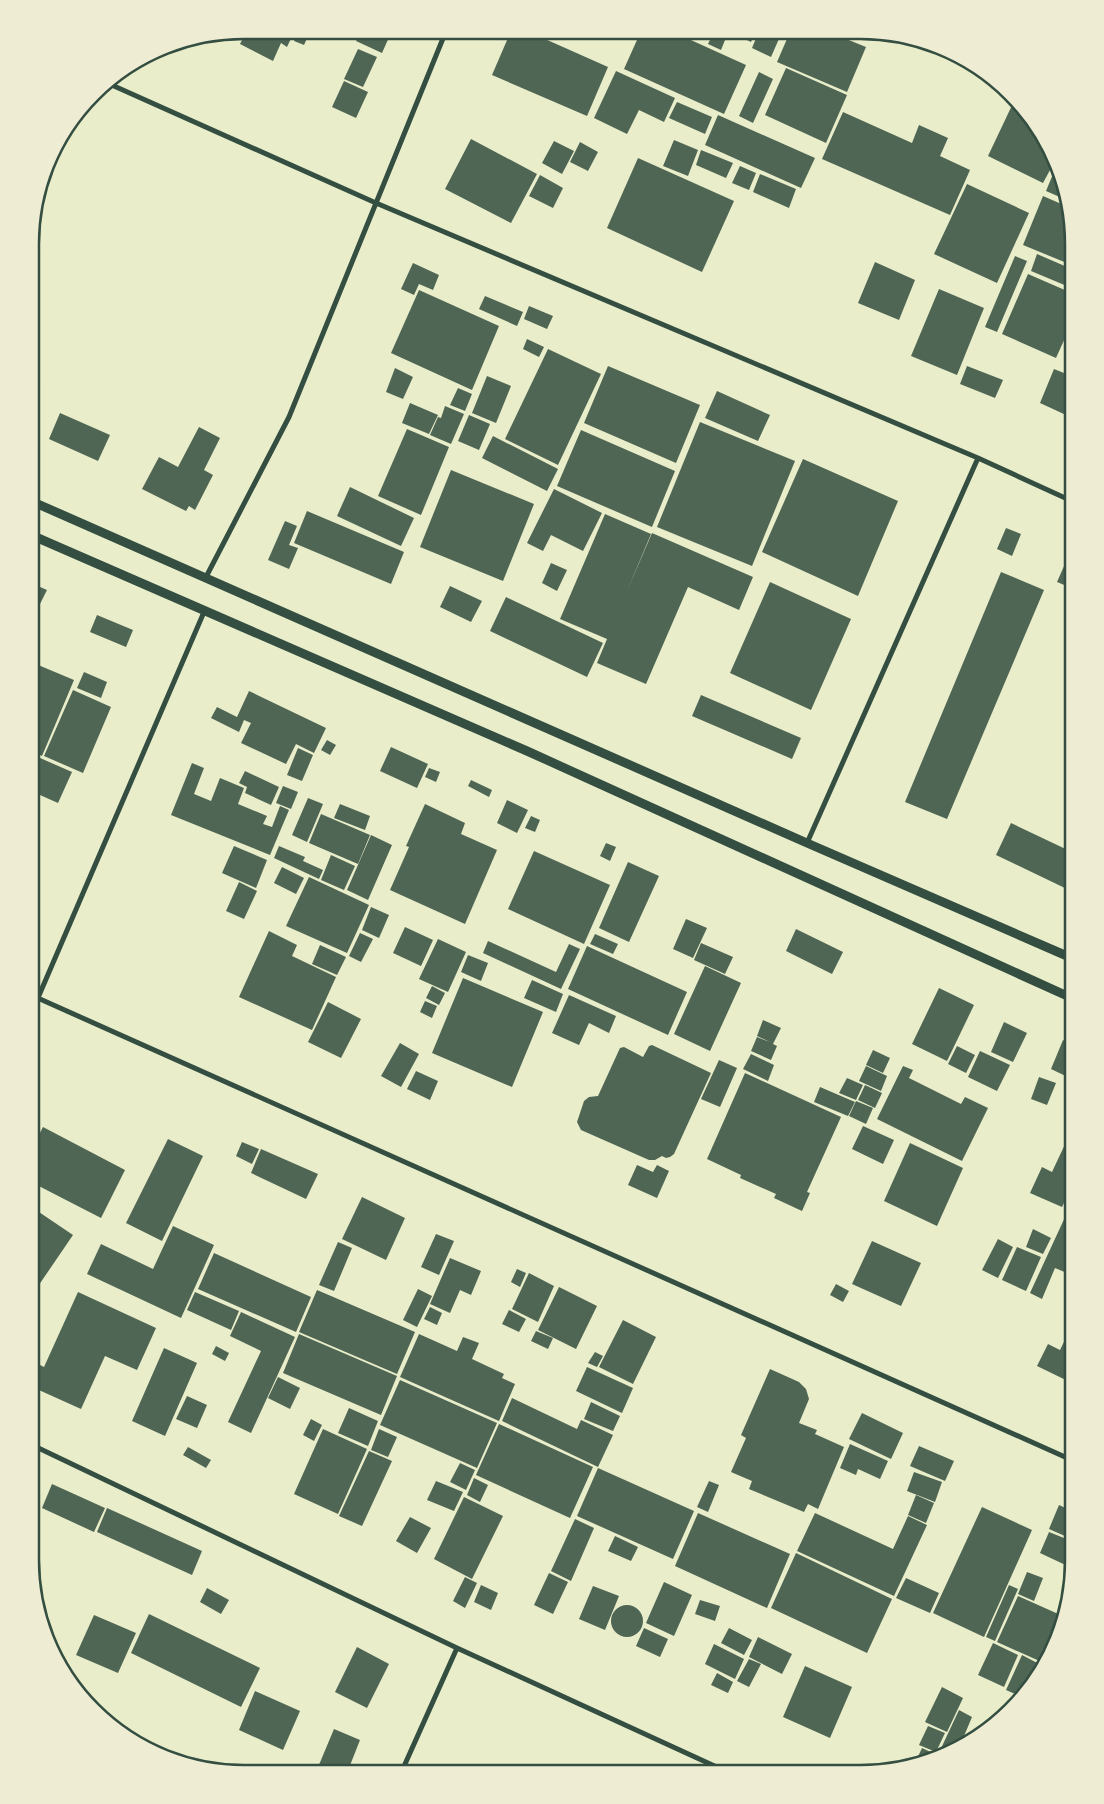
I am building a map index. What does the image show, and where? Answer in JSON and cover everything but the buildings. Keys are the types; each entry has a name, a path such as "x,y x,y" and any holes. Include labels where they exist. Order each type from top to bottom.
{"street":[{"path":"206,577 289,417 443,39"},
{"path":"114,86 376,204 978,458 1065,498"},
{"path":"807,843 978,458"},
{"path":"39,504 1065,955"},
{"path":"39,539 518,748 1065,995"},
{"path":"39,996 204,612"},
{"path":"39,998 1065,1457"},
{"path":"39,1448 457,1648 712,1765"},
{"path":"405,1765 457,1648"}]}
